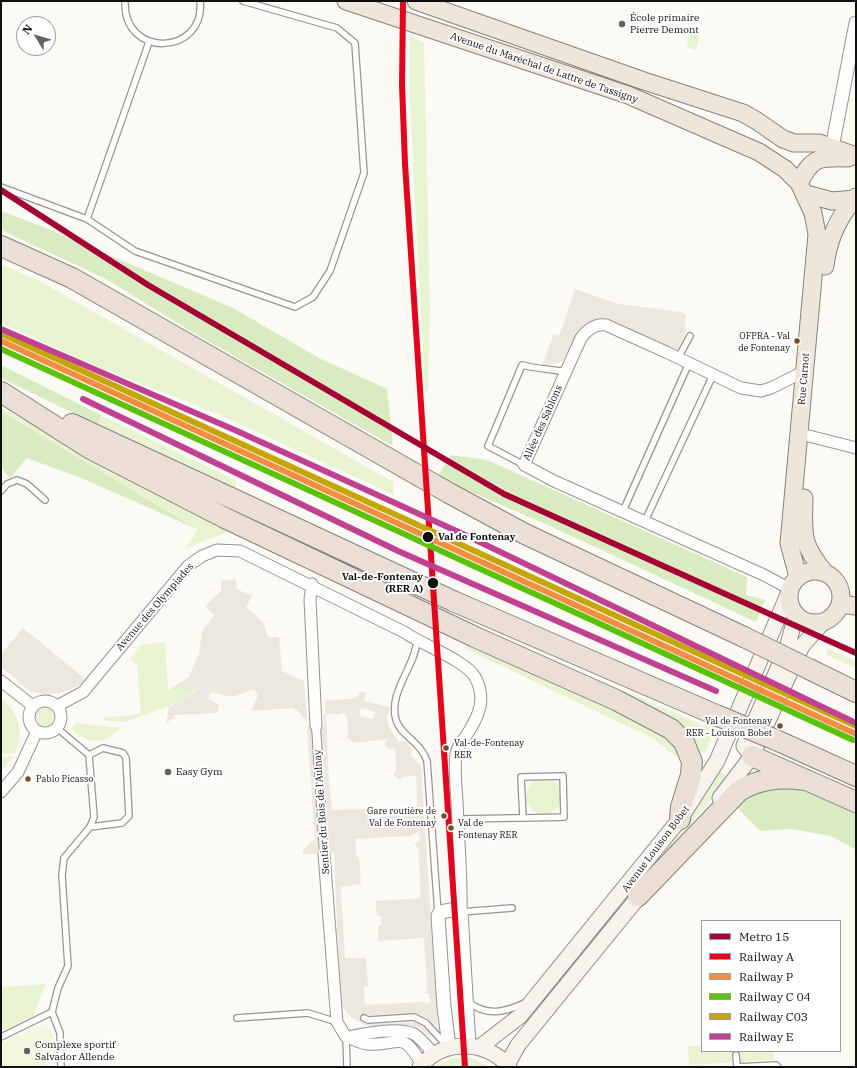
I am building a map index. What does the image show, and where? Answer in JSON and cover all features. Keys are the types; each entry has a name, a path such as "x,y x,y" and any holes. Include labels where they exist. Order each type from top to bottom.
{"highway":[{"path":"1,246 72,278 449,493 525,534 744,637 856,692"},
{"path":"1,392 453,601 856,776"},
{"path":"1,392 89,448 225,518 475,637 616,700 671,729 684,742 692,762 691,775 681,807 680,819"},
{"path":"752,756 856,802"},
{"path":"638,896 739,792 749,786 773,778 786,777 805,780"}],"main road":[{"name":"Avenue du Maréchal de Lattre de Tassigny","path":"346,1 628,95 759,152 785,169 802,189"},
{"name":"Avenue du Maréchal de Lattre de Tassigny","path":"416,1 644,81 743,113 758,121 778,137 791,142 819,143 856,157"},
{"path":"855,198 832,201 802,189 806,168 813,162 819,159 856,157"},
{"name":"Rue Carnot","path":"793,586 789,543 817,234 813,212 802,189"},
{"name":"Rue Carnot","path":"825,573 808,550 803,529 817,438 826,251 840,219 855,198"},
{"path":"811,572 825,573 832,577 848,605 824,621 809,622 796,615 792,608 793,586 811,572"},
{"name":"Avenue Louison Bobet","path":"474,1046 520,1016 680,819 717,761 793,586"},
{"path":"752,756 744,746 787,648 796,615"},
{"name":"Avenue Louison Bobet","path":"508,1066 518,1044 734,781 752,756 802,646 824,621"},
{"path":"421,1066 434,1054 449,1048 474,1046 490,1051 508,1066"}],"street":[{"path":"832,148 856,26"},
{"name":"Allée des Sablons","path":"793,586 764,575 554,481 524,465 585,333 598,325 606,325 740,388 761,391 771,388 805,371"},
{"path":"817,438 856,448"},
{"name":"Avenue des Olympiades","path":"57,706 82,692 188,566 209,552 222,549 240,550 312,584 404,632 417,641 462,665 476,678 482,695 482,704 479,714 456,753 461,866 461,912"},
{"name":"Sentier du Bois de l'Aulnay","path":"312,584 310,599 324,854 337,1022 346,1037"},
{"path":"1,681 33,706"},
{"path":"45,701 57,706 61,717 57,728 47,733 37,731 30,722 29,717 33,706 45,701"},
{"path":"1,792 18,772 37,731"},
{"path":"449,1048 444,1007 438,916 442,911 457,910 461,912 465,1000 474,1046"},
{"path":"346,1037 405,1031 415,1034 434,1054"},
{"path":"346,1037 367,1044 401,1041 413,1049 421,1066"}],"lane":[{"path":"124,1 126,18 129,26 138,35 149,42 158,44 170,43 182,39 189,34 198,20 200,1"},
{"path":"1,188 87,219 135,251 295,307 313,297 330,271 364,173 355,43 337,28 243,1"},
{"path":"87,219 149,42"},
{"path":"678,358 690,336"},
{"path":"623,511 689,363"},
{"path":"524,465 488,446 522,365 540,370 553,369 566,372"},
{"path":"645,521 713,374"},
{"path":"1,491 7,484 17,480 27,484 45,500"},
{"path":"417,641 416,648 404,675 397,697 396,720 406,734 424,752 427,761 438,916"},
{"path":"57,728 89,755 94,817 90,827 64,858 62,875 68,966 58,988 52,1012 60,1032 61,1067"},
{"path":"89,755 104,748 123,753 126,758 129,816 122,823 90,827"},
{"path":"458,819 523,818 564,817 563,776 521,777 523,818"},
{"path":"461,912 512,908"},
{"path":"465,1000 478,1008 498,1013 506,1012 536,998"},
{"path":"1,1037 52,1012"},
{"path":"237,1018 308,1013 337,1022"},
{"path":"364,1018 368,1020 414,1017 426,1023 449,1048"},
{"path":"346,1037 347,1067"},
{"path":"736,1055 737,1067 776,1065 778,1067"}],"green space":[{"path":"690,34 700,36 696,50 686,47"},
{"path":"410,35 424,43 430,310 428,390 425,392 409,85"},
{"path":"1,211 41,226 233,308 319,358 387,389 393,446 197,335 106,279 1,230"},
{"path":"1,264 43,283 393,482 394,495 216,413 98,367 1,323"},
{"path":"1,365 101,415 98,425 1,378"},
{"path":"1,408 235,529 186,548 198,529 1,411"},
{"path":"1,411 199,530 86,480 27,458 10,478 1,468"},
{"path":"101,415 237,481 235,488 98,425"},
{"path":"451,455 487,460 747,577 746,595 765,600 756,622 550,526 437,477"},
{"path":"466,640 667,736 682,754 675,756 654,739 464,648"},
{"path":"165,642 168,690 199,687 186,699 126,722 109,721 101,718 141,714 137,665 130,659 141,645"},
{"path":"827,648 856,661 856,668 827,655"},
{"path":"622,690 715,730 705,752 697,753 619,693"},
{"path":"1,698 16,716 20,730 20,738 15,753 1,754"},
{"path":"45,708 51,711 54,717 51,723 45,726 39,723 36,717 39,711"},
{"path":"76,723 120,728 109,738 91,741 79,736 73,731 72,728"},
{"path":"14,756 1,771 1,757"},
{"path":"718,770 729,778 655,866 683,826"},
{"path":"548,778 557,783 561,789 561,803 557,809 548,814 540,814 531,809 527,803 526,792 531,783 537,779"},
{"path":"791,785 856,812 856,850 831,836 791,829 760,831 735,805 755,792"},
{"path":"46,984 33,1016 1,1031 1,987"},
{"name":"Complexe sportif Salvador Allende","path":"43,1025 53,1033 54,1059 47,1067 1,1067 1,1043"},
{"path":"688,1046 701,1046 701,1052 773,1052 774,1060 689,1065"},
{"path":"461,1057 472,1058 489,1067 436,1067 451,1059"}],"shaded area":[{"path":"575,289 619,304 681,312 687,315 685,321 686,331 678,349 675,351 604,321 568,357 561,362 542,366 554,334 559,336"},
{"path":"236,579 237,589 252,596 246,607 263,622 268,637 279,637 282,671 304,681 307,719 304,719 297,710 294,710 294,708 251,711 258,695 254,689 233,697 211,692 208,699 219,704 217,713 174,715 174,719 171,719 166,725 169,707 186,699 199,688 168,690 189,677 199,654 202,632 214,615 205,606 221,591 221,581"},
{"path":"23,628 85,679 80,685 63,692 48,695 31,692 1,667 1,654"},
{"path":"361,692 366,693 364,701 390,707 387,717 390,729 399,741 406,742 412,749 411,755 421,766 438,1025 436,1026 424,1016 410,1013 369,1015 366,1018 366,1022 370,1024 417,1022 431,1034 430,1037 420,1028 409,1025 373,1027 364,1025 349,1015 342,1006 340,997 334,853 303,854 303,850 315,839 307,726 324,727 323,714 326,713 325,701 356,698","holes":["361,708 375,712 373,719 359,716","344,713 347,717 347,737 354,743 387,739 385,746 390,750 395,747 396,770 393,774 400,780 403,777 416,776 417,806 410,814 372,818 369,815 368,809 332,810 326,716 328,714 335,715","417,832 420,837 419,843 414,843 418,848 421,898 375,901 377,916 381,916 381,925 378,926 378,941 424,938 427,989 424,993 428,993 431,1001 427,1004 423,1002 365,1005 364,987 368,987 366,958 345,958 341,887 361,884 359,857 356,857 355,839 412,836"]}],"metro line":[{"name":"15","path":"1,190 148,285 504,494 856,653"}],"rail line":[{"name":"A","path":"403,1 402,85 405,164 465,1067"},
{"name":"E","path":"1,329 237,431 463,534 856,723"},
{"name":"C03","path":"4,335 856,726"},
{"name":"P","path":"1,341 856,734"},
{"name":"E","path":"83,399 398,551 716,691"}],"transit line":[{"path":"1,349 853,740"}],"place":[{"name":"École primaire Pierre Demont","path":"622,24"},
{"name":"OFPRA - Val de Fontenay","path":"797,341"},
{"name":"Val de Fontenay","path":"428,537"},
{"name":"Val-de-Fontenay (RER A)","path":"433,583"},
{"name":"Val de Fontenay RER - Louison Bobet","path":"780,726"},
{"name":"Val-de-Fontenay RER","path":"446,748"},
{"name":"Easy Gym","path":"168,772"},
{"name":"Pablo Picasso","path":"28,779"},
{"name":"Gare routière de Val de Fontenay","path":"444,816"},
{"name":"Val de Fontenay RER","path":"451,828"},
{"name":"Complexe sportif Salvador Allende","path":"27,1051"}]}
